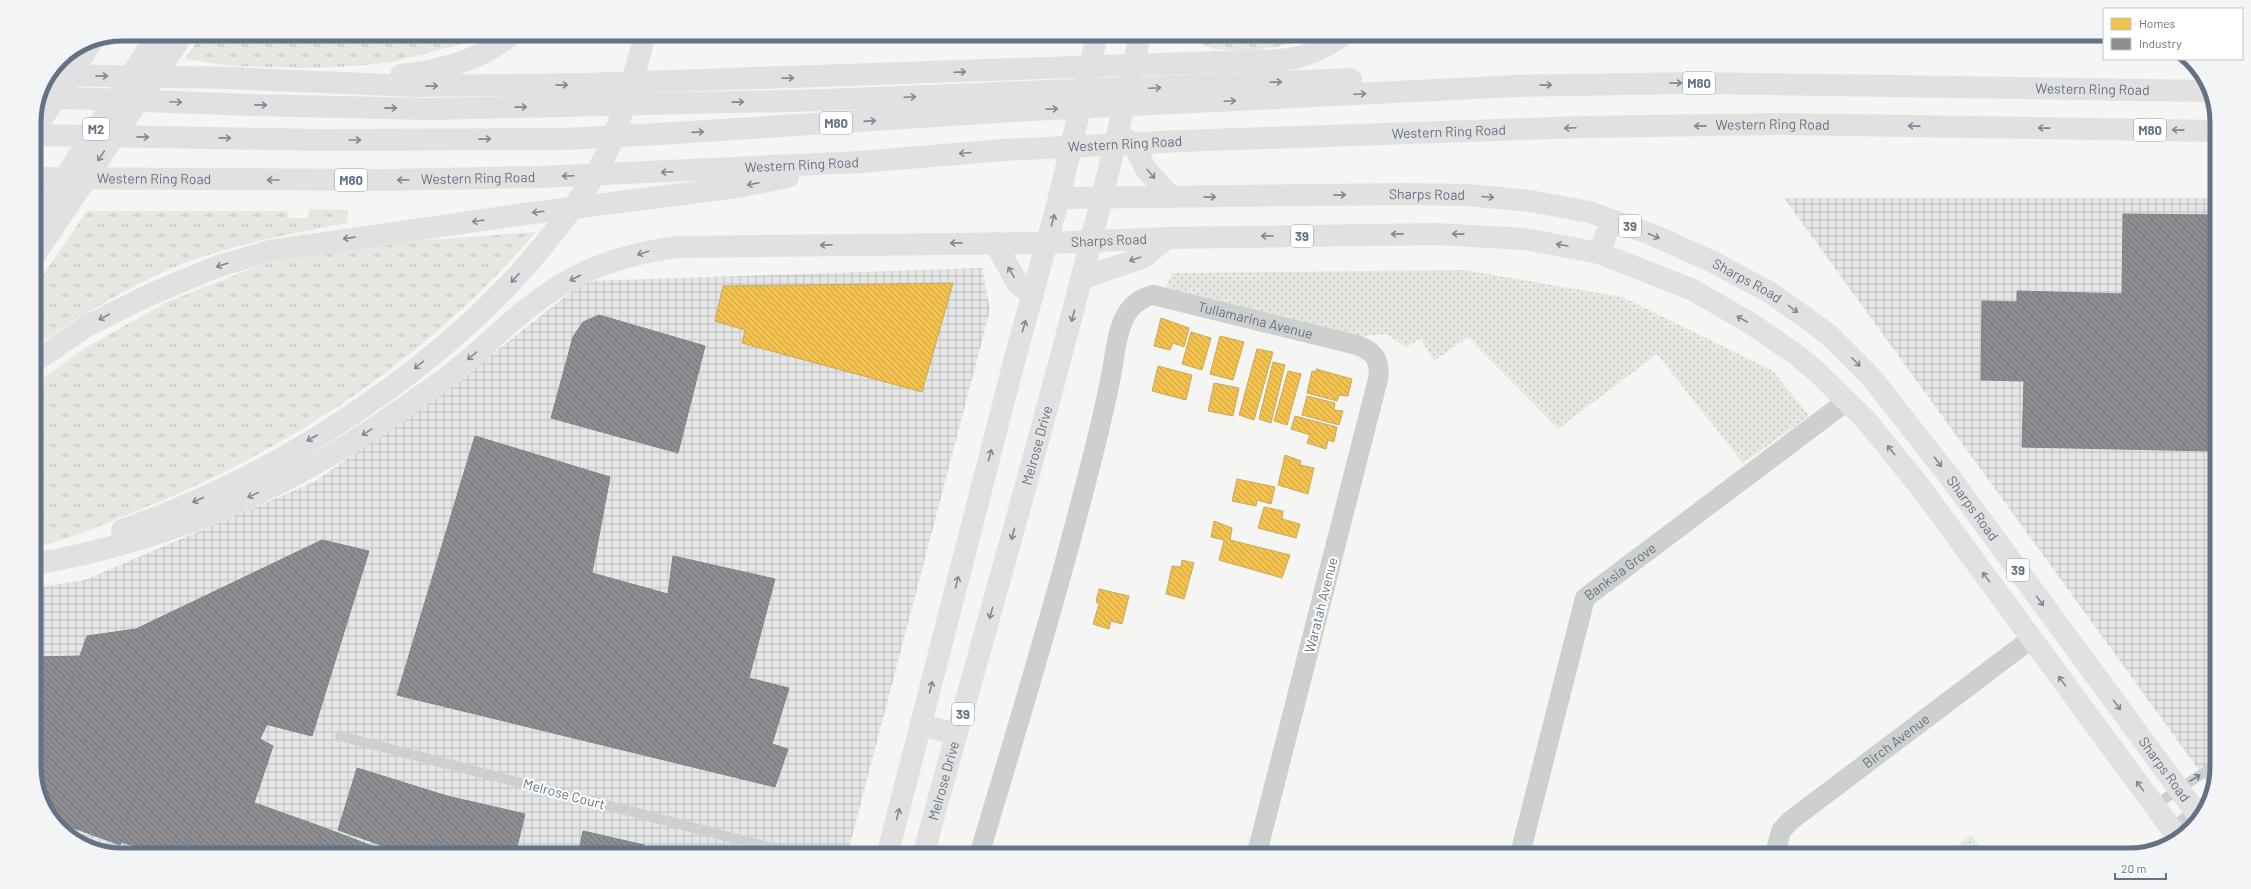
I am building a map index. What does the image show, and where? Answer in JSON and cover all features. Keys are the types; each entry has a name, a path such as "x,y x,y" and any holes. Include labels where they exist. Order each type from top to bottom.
{"main road":[{"name":"M2","path":"41,214 153,41"},
{"path":"41,246 178,41"},
{"path":"226,78 377,76 423,72 459,63 485,53 502,41"},
{"path":"41,556 134,526 195,502 239,481 337,424 398,382 448,342 510,284 578,202 602,162 621,120 643,41"},
{"path":"889,848 1015,358 1059,198 1096,41"},
{"name":"Melrose Drive","path":"925,848 1041,437 1093,241 1102,198 1119,134 1139,41"},
{"path":"56,75 226,78 406,86 679,82 1201,62 1278,62 1325,48 1335,41"},
{"path":"41,120 87,49"},
{"name":"Western Ring Road","path":"41,135 408,140 564,138 659,134 1015,102 1193,94 1516,86 1756,83 2203,90"},
{"path":"45,97 208,104 429,109 671,104 1015,102"},
{"name":"Western Ring Road","path":"41,178 161,180 384,180 540,177 860,162 1004,150 1182,141 1584,127 1782,124 2210,131"},
{"path":"1119,134 1135,146 1146,168 1171,197"},
{"path":"41,357 87,326 117,310 187,278 241,259 270,251 316,243 423,230 517,215 738,187 860,162"},
{"name":"Sharps Road","path":"1059,198 1407,194 1468,195 1530,201 1590,212 1653,235 1713,262 1771,293 1828,334 1861,367 1907,421 1949,476 2178,789 2200,806"},
{"path":"1599,253 1612,220"},
{"name":"Sharps Road","path":"41,563 85,556 193,522 326,458 376,427 449,376 553,289 587,272 651,251 676,247 1047,243 1167,238 1466,234 1525,238 1599,253 1693,290 1750,323 1816,371 1847,401 1882,439 1921,488 2175,834"},
{"path":"1083,278 1144,257 1167,238"},
{"path":"995,243 1018,284 1033,295"},
{"path":"921,725 957,734"}],"street":[{"name":"Tullamarina Avenue","path":"981,848 1050,621 1106,406 1121,326 1128,310 1134,303 1145,297 1159,295 1357,346 1371,351 1376,357"},
{"name":"Waratah Avenue","path":"1258,848 1378,379 1380,370 1376,357"},
{"name":"Banksia Grove","path":"1522,848 1585,598 1847,401"},
{"name":"Birch Avenue","path":"1777,848 1781,831 1790,821 2031,639"}],"lane":[{"name":"Melrose Court","path":"340,736 772,848"},
{"path":"2154,806 2210,768"},
{"path":"2178,831 2195,813"}],"shaded area":[{"path":"1784,198 2210,198 2210,767 2208,783"},
{"path":"982,268 990,310 849,848 122,848 91,842 81,837 65,824 52,808 47,798 41,773 41,587 85,580 314,482 461,379 585,281"}],"green space":[{"path":"197,41 471,41 394,62 353,66 305,68 234,66 185,59"},
{"path":"1196,41 1297,41 1276,47 1242,51 1214,48"},
{"path":"309,209 348,210 347,223 299,232 226,249 179,265 109,300 41,342 41,278 87,211 288,211 288,218 308,218"},
{"path":"536,232 494,278 449,321 402,360 352,397 301,430 247,460 191,488 85,532 41,546 41,379 87,347 169,301 261,265 359,245"},
{"path":"1464,270 1622,297 1773,371 1809,416 1743,463 1657,354 1558,429 1468,337 1434,361 1421,339 1406,347 1387,334 1362,336 1166,288 1172,273"},
{"path":"1971,835 1981,848 1955,848"}],"building: Homes":[{"path":"953,283 922,392 742,343 745,330 715,321 723,286"},
{"path":"1161,318 1189,328 1184,347 1173,343 1170,350 1154,346"},
{"path":"1191,332 1211,338 1202,370 1182,364"},
{"path":"1220,336 1244,342 1233,380 1210,374"},
{"path":"1257,349 1273,352 1254,420 1239,415"},
{"path":"1273,362 1285,365 1271,423 1259,419"},
{"path":"1158,366 1192,375 1186,400 1152,391"},
{"path":"1316,369 1352,379 1348,396 1339,395 1337,401 1307,393 1312,371 1316,372"},
{"path":"1288,371 1301,374 1287,425 1274,421"},
{"path":"1214,383 1239,388 1233,416 1208,411"},
{"path":"1307,396 1335,403 1334,410 1343,411 1339,425 1302,415"},
{"path":"1295,416 1337,427 1334,442 1328,440 1326,449 1307,443 1310,435 1291,429"},
{"path":"1285,455 1301,461 1300,465 1314,468 1308,494 1278,485"},
{"path":"1237,479 1275,487 1271,504 1257,500 1256,506 1232,501"},
{"path":"1264,507 1283,511 1282,519 1300,524 1296,538 1258,528"},
{"path":"1214,521 1232,528 1230,540 1290,555 1282,578 1219,560 1224,540 1211,537"},
{"path":"1182,560 1194,563 1184,599 1166,594 1172,566 1181,567"},
{"path":"1099,589 1129,596 1122,624 1111,621 1109,629 1093,624 1099,604 1096,602"}],"building: Industry":[{"path":"2123,214 2210,215 2210,451 2022,447 2024,381 1981,380 1982,301 2017,302 2017,291 2122,294"},
{"path":"599,315 705,346 678,453 551,418 573,337 583,322"},
{"path":"475,436 610,477 592,573 668,594 673,556 775,579 749,678 789,688 772,744 788,749 775,787 397,695"},
{"path":"322,540 369,551 312,736 73,675 87,636 136,629"},
{"path":"80,656 41,769 41,657"},
{"path":"73,675 267,724 260,739 273,746 254,803 54,730"},
{"path":"54,730 145,764 120,845 65,824 52,808 47,798 41,769"},
{"path":"145,764 210,787 185,848 142,848 121,842"},
{"path":"357,768 447,796 433,848 389,848 338,830"},
{"path":"210,787 325,828 318,848 185,848"},
{"path":"447,796 525,814 517,848 433,848"},
{"path":"325,828 377,848 318,848"},
{"path":"583,831 644,845 643,848 580,848"}]}
